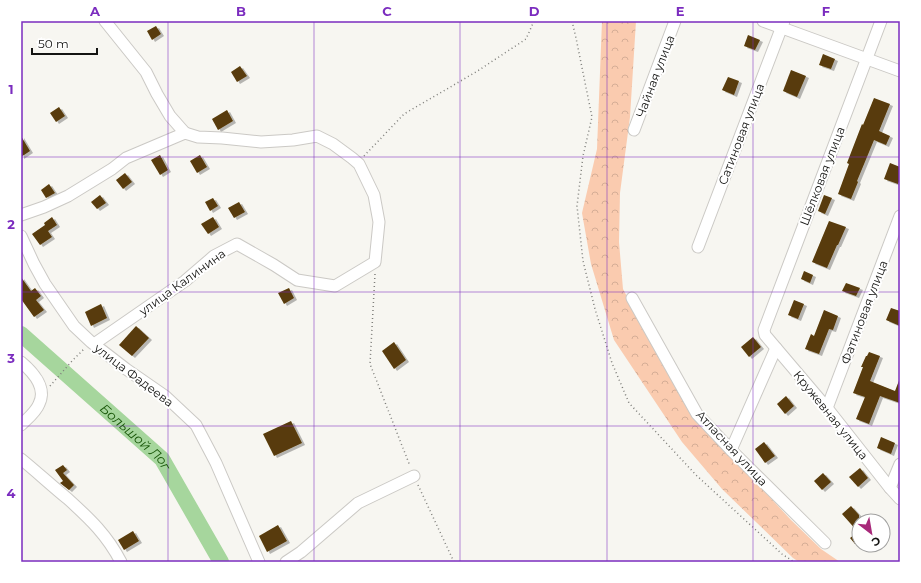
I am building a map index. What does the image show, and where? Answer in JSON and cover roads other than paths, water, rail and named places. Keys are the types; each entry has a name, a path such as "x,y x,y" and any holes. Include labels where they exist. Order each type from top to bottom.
{"street":[{"path":"21,215 44,207 68,196 112,169 126,158 185,133 170,116 146,72 105,21"},
{"name":"Чайная улица","path":"634,130 675,21"},
{"path":"763,21 783,24 900,71"},
{"name":"Шёлковая улица","path":"764,330 881,21"},
{"name":"Сатиновая улица","path":"698,247 783,24"},
{"name":"улица Калинина","path":"93,343 185,281 214,256 237,244 297,280 335,286 375,262 379,222 374,194 359,164 334,144 317,136 293,140 261,142 198,137 185,133"},
{"name":"Фатиновая улица","path":"827,408 900,216"},
{"name":"улица Фадеева","path":"21,236 45,284 74,326 126,369 165,396 196,426 216,463 259,562"},
{"name":"Атласная улица","path":"632,298 697,414 824,543"},
{"name":"Кружевная улица","path":"764,330 776,348 827,408 900,499"},
{"path":"731,450 776,348"},
{"path":"21,362 35,376 41,387 42,396 40,404 35,411 21,425"},
{"path":"21,459 94,523 115,551 120,562"},
{"path":"890,488 900,464"},
{"path":"286,562 301,552 358,503 414,476"}],"waterway":[{"name":"Большой Лог","path":"21,334 162,459 221,562"}]}
